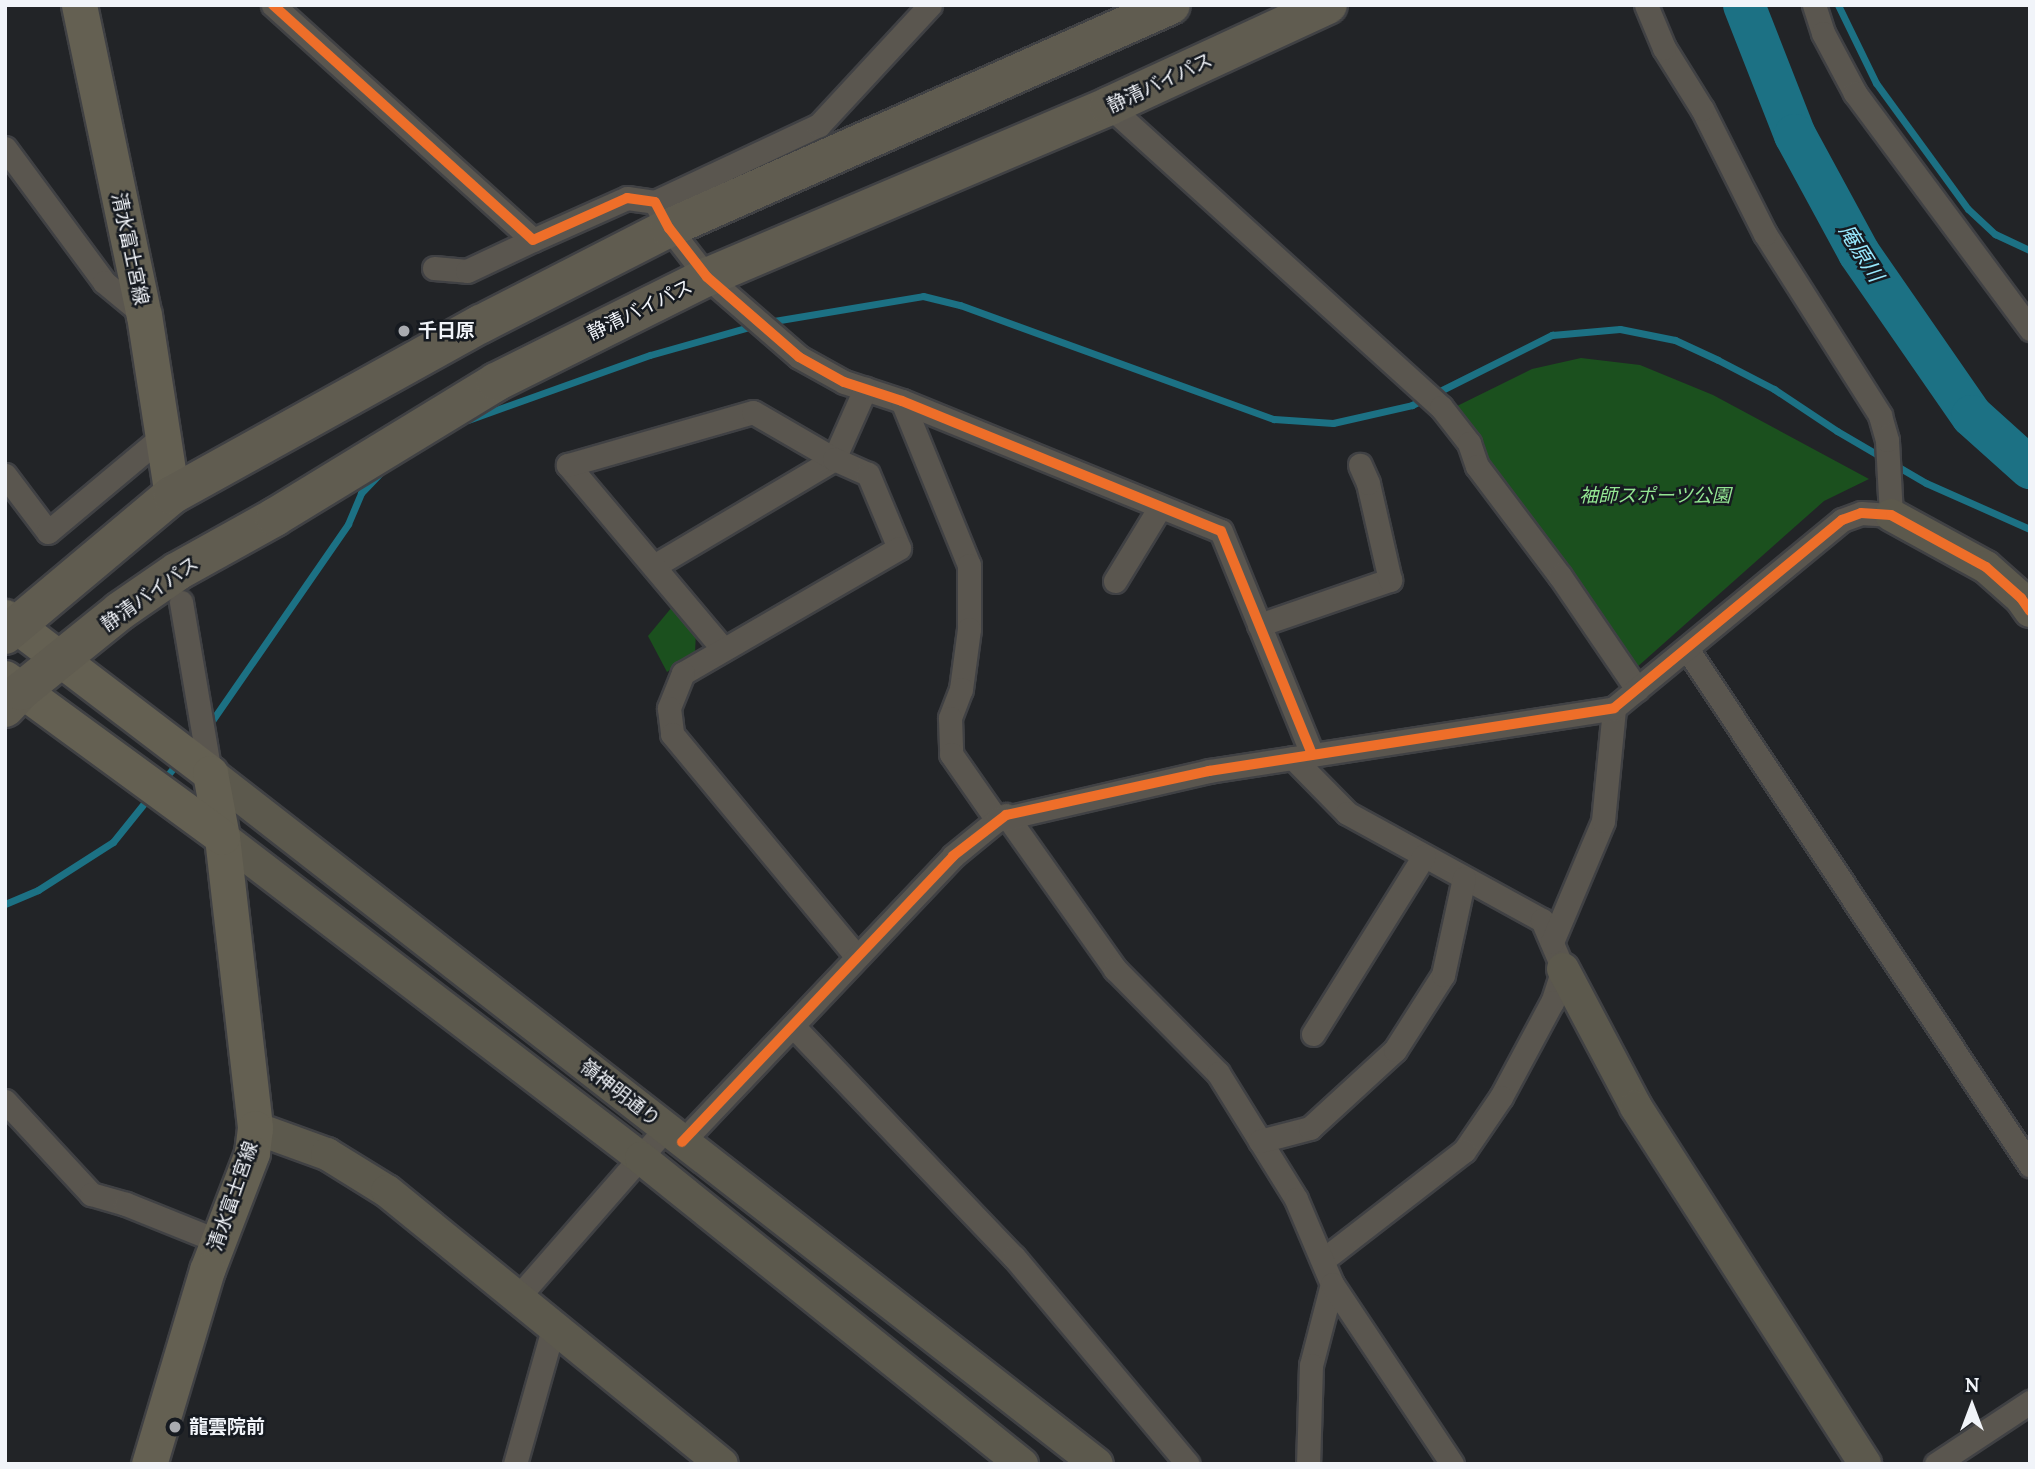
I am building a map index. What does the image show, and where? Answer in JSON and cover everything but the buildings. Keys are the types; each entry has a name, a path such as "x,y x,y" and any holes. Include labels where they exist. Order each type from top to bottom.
{"highway":[{"path":"9,625 172,495 481,324 662,215 1171,5"},
{"name":"静清バイパス","path":"10,692 64,659 120,611 178,571 275,517 496,383 707,277 1109,106 1328,5"}],"main road":[{"name":"清水富士宮線","path":"79,5 145,316 172,495"},
{"path":"1891,515 1986,566 2027,602"},
{"path":"9,625 64,659 210,773"},
{"path":"10,692 222,837"},
{"name":"清水富士宮線","path":"149,1464 218,1241 251,1153 255,1128 222,837 210,773"},
{"name":"嶺神明通り","path":"210,773 1097,1464"},
{"name":"嶺神明通り","path":"222,837 641,1158 1022,1464"},
{"path":"1557,956 1636,1107 1865,1464"},
{"path":"255,1128 327,1154 387,1191 722,1464"}],"street":[{"path":"273,5 533,240"},
{"path":"662,215 819,125 930,5"},
{"path":"519,1296 641,1158 674,1135 793,1026 953,856 1001,817 1209,771 1614,708 1842,520 1861,513 1891,515 1886,440 1880,415 1765,234 1702,108 1664,48 1646,5"},
{"path":"1814,5 1822,33 1855,93 2030,329"},
{"path":"1109,106 1441,407 1469,443 1477,466 1560,576 1637,689"},
{"path":"5,148 104,282 145,316"},
{"path":"434,268 467,271 627,198 662,215 707,277 799,357 844,383 902,401 1221,531 1259,625 1303,756 1347,813 1542,920 1557,956"},
{"path":"654,566 834,459 865,389"},
{"path":"902,401 969,565 969,628 961,689 950,718 951,754 1115,969 1218,1073 1296,1199 1332,1284 1452,1464"},
{"path":"723,649 568,465 753,412 834,459 867,474 899,548 683,673 669,708 673,734 856,956"},
{"path":"5,475 48,532 163,436"},
{"path":"1259,625 1390,580 1368,483 1360,465"},
{"path":"1115,581 1160,507"},
{"path":"181,602 210,773"},
{"path":"1687,649 2030,1165"},
{"path":"1323,1260 1464,1151 1501,1097 1552,1002 1557,956 1603,821 1614,708"},
{"path":"1313,1034 1424,856"},
{"path":"1260,1141 1310,1128 1395,1050 1443,975 1464,878"},
{"path":"793,1026 1014,1257 1188,1464"},
{"path":"5,1101 91,1194 126,1204 218,1241"},
{"path":"1308,1464 1311,1366 1332,1284"},
{"path":"515,1464 554,1325"},
{"path":"1936,1464 2030,1402"}],"green space":[{"name":"袖師スポーツ公園","path":"1581,358 1640,365 1713,395 1869,479 1824,501 1636,668 1488,461 1455,407 1532,369"},
{"path":"672,607 696,632 695,653 667,672 648,636"}],"waterway":[{"name":"庵原川","path":"1744,5 1795,135 1859,253 1972,416 2030,468"},
{"path":"1838,5 1876,83 1968,209 1995,234 2030,250"},
{"path":"768,322 923,296 960,305 1274,419 1333,423 1412,405 1552,335 1620,329 1675,340 1718,360 1774,389 1837,431 1926,483 2030,529"},
{"path":"468,420 650,355 756,325"},
{"path":"207,728 348,524 361,493 381,472"},
{"path":"162,782 179,761"},
{"path":"5,904 38,890 113,842 150,796"}],"cycle path":[{"path":"273,5 533,240 627,198 655,202 669,228 707,277 799,357 844,382 902,401 1221,531 1312,754"},
{"path":"682,1142 953,856 1006,815 1209,771 1614,708 1842,520 1861,513 1891,515 1986,567 2021,598 2030,611"}],"place":[{"name":"千日原","path":"404,331"},
{"name":"龍雲院前","path":"175,1427"}]}
